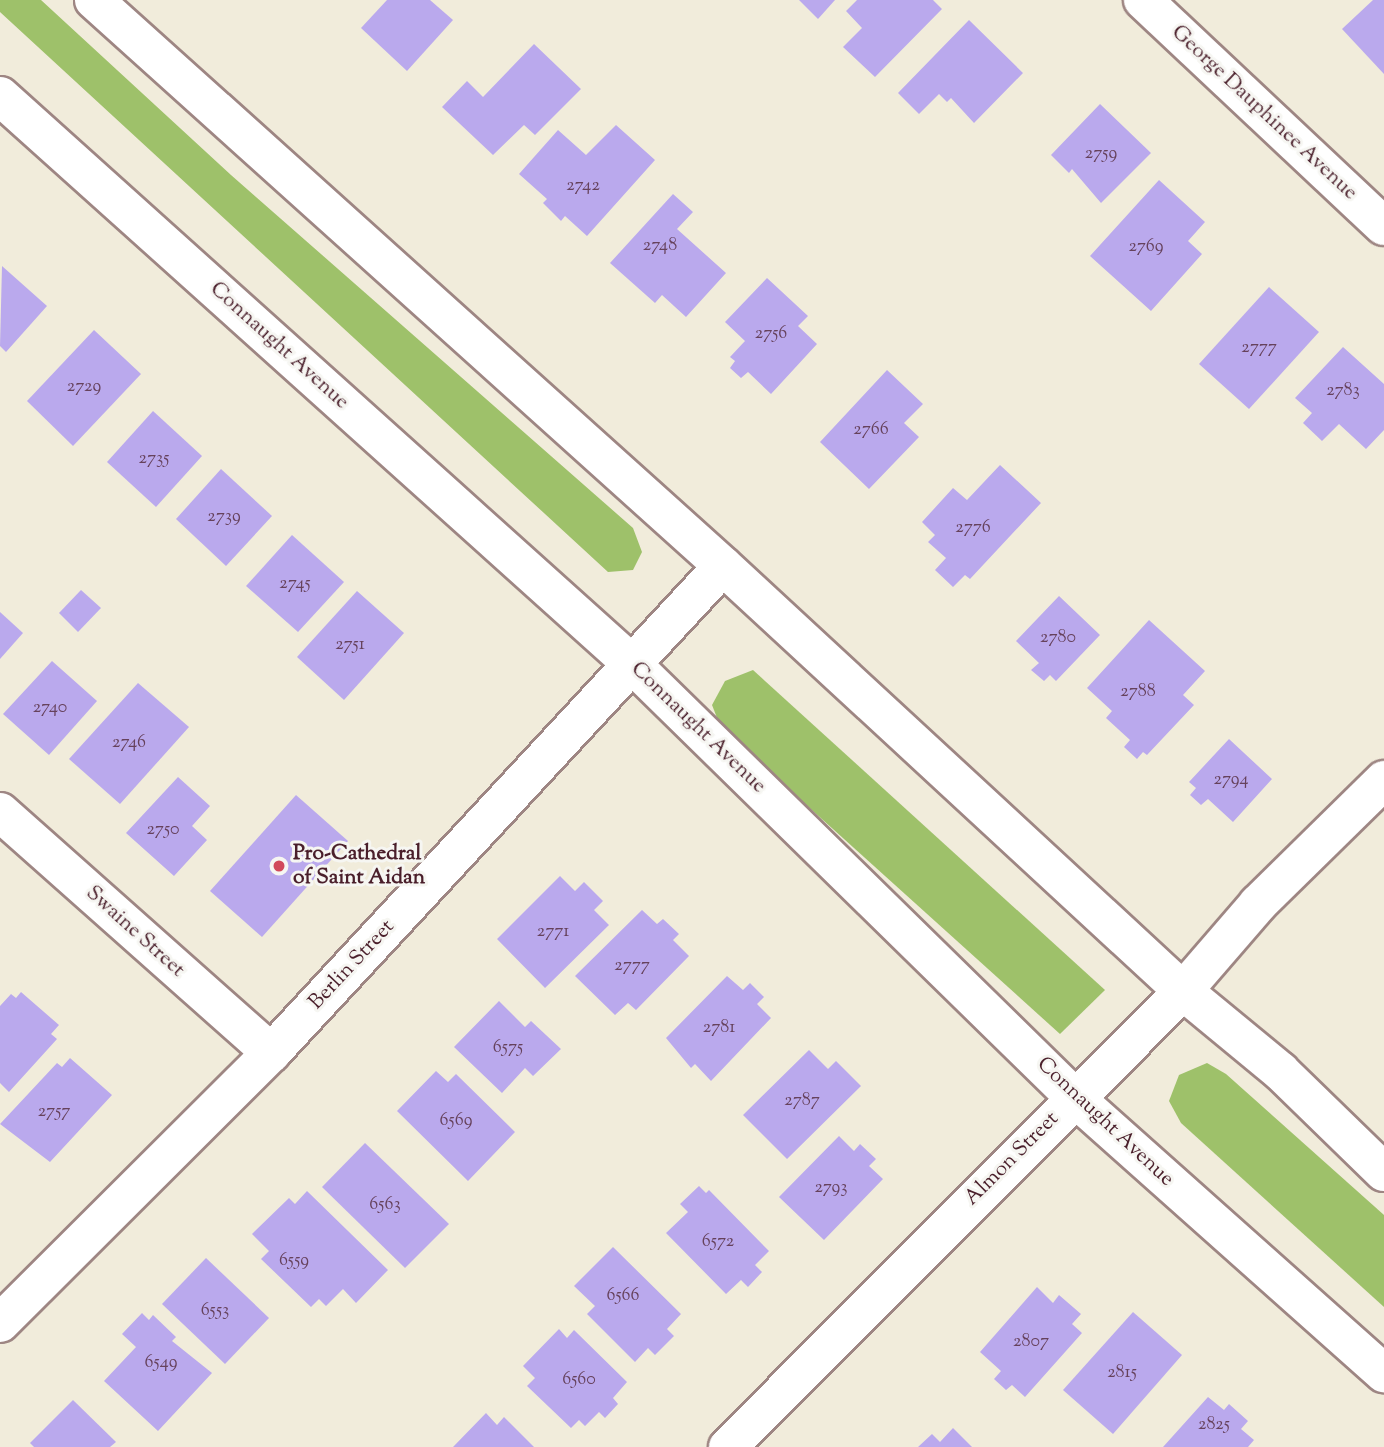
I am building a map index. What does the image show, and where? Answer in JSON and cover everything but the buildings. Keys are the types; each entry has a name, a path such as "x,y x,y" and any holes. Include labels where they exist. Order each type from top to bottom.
{"main road":[{"path":"94,0 723,566 1183,991 1280,1071 1384,1172"},
{"name":"George Dauphinee Avenue","path":"1143,0 1384,226"},
{"name":"Connaught Avenue","path":"0,96 631,663 1075,1098 1384,1373"},
{"name":"Berlin Street","path":"0,1324 271,1053 723,566"},
{"name":"Almon Street","path":"728,1447 1183,991 1258,904 1384,780"},
{"name":"Swaine Street","path":"0,812 271,1053"}],"green space":[{"path":"0,0 41,0 231,175 633,528 642,552 633,570 608,572 0,12"},
{"path":"753,670 1105,990 1060,1034 721,728 712,705 725,681"},
{"path":"1207,1063 1226,1074 1384,1215 1384,1307 1181,1123 1169,1101 1179,1075"}],"place":[{"name":"Pro-Cathedral of Saint Aidan","path":"279,866"}]}
